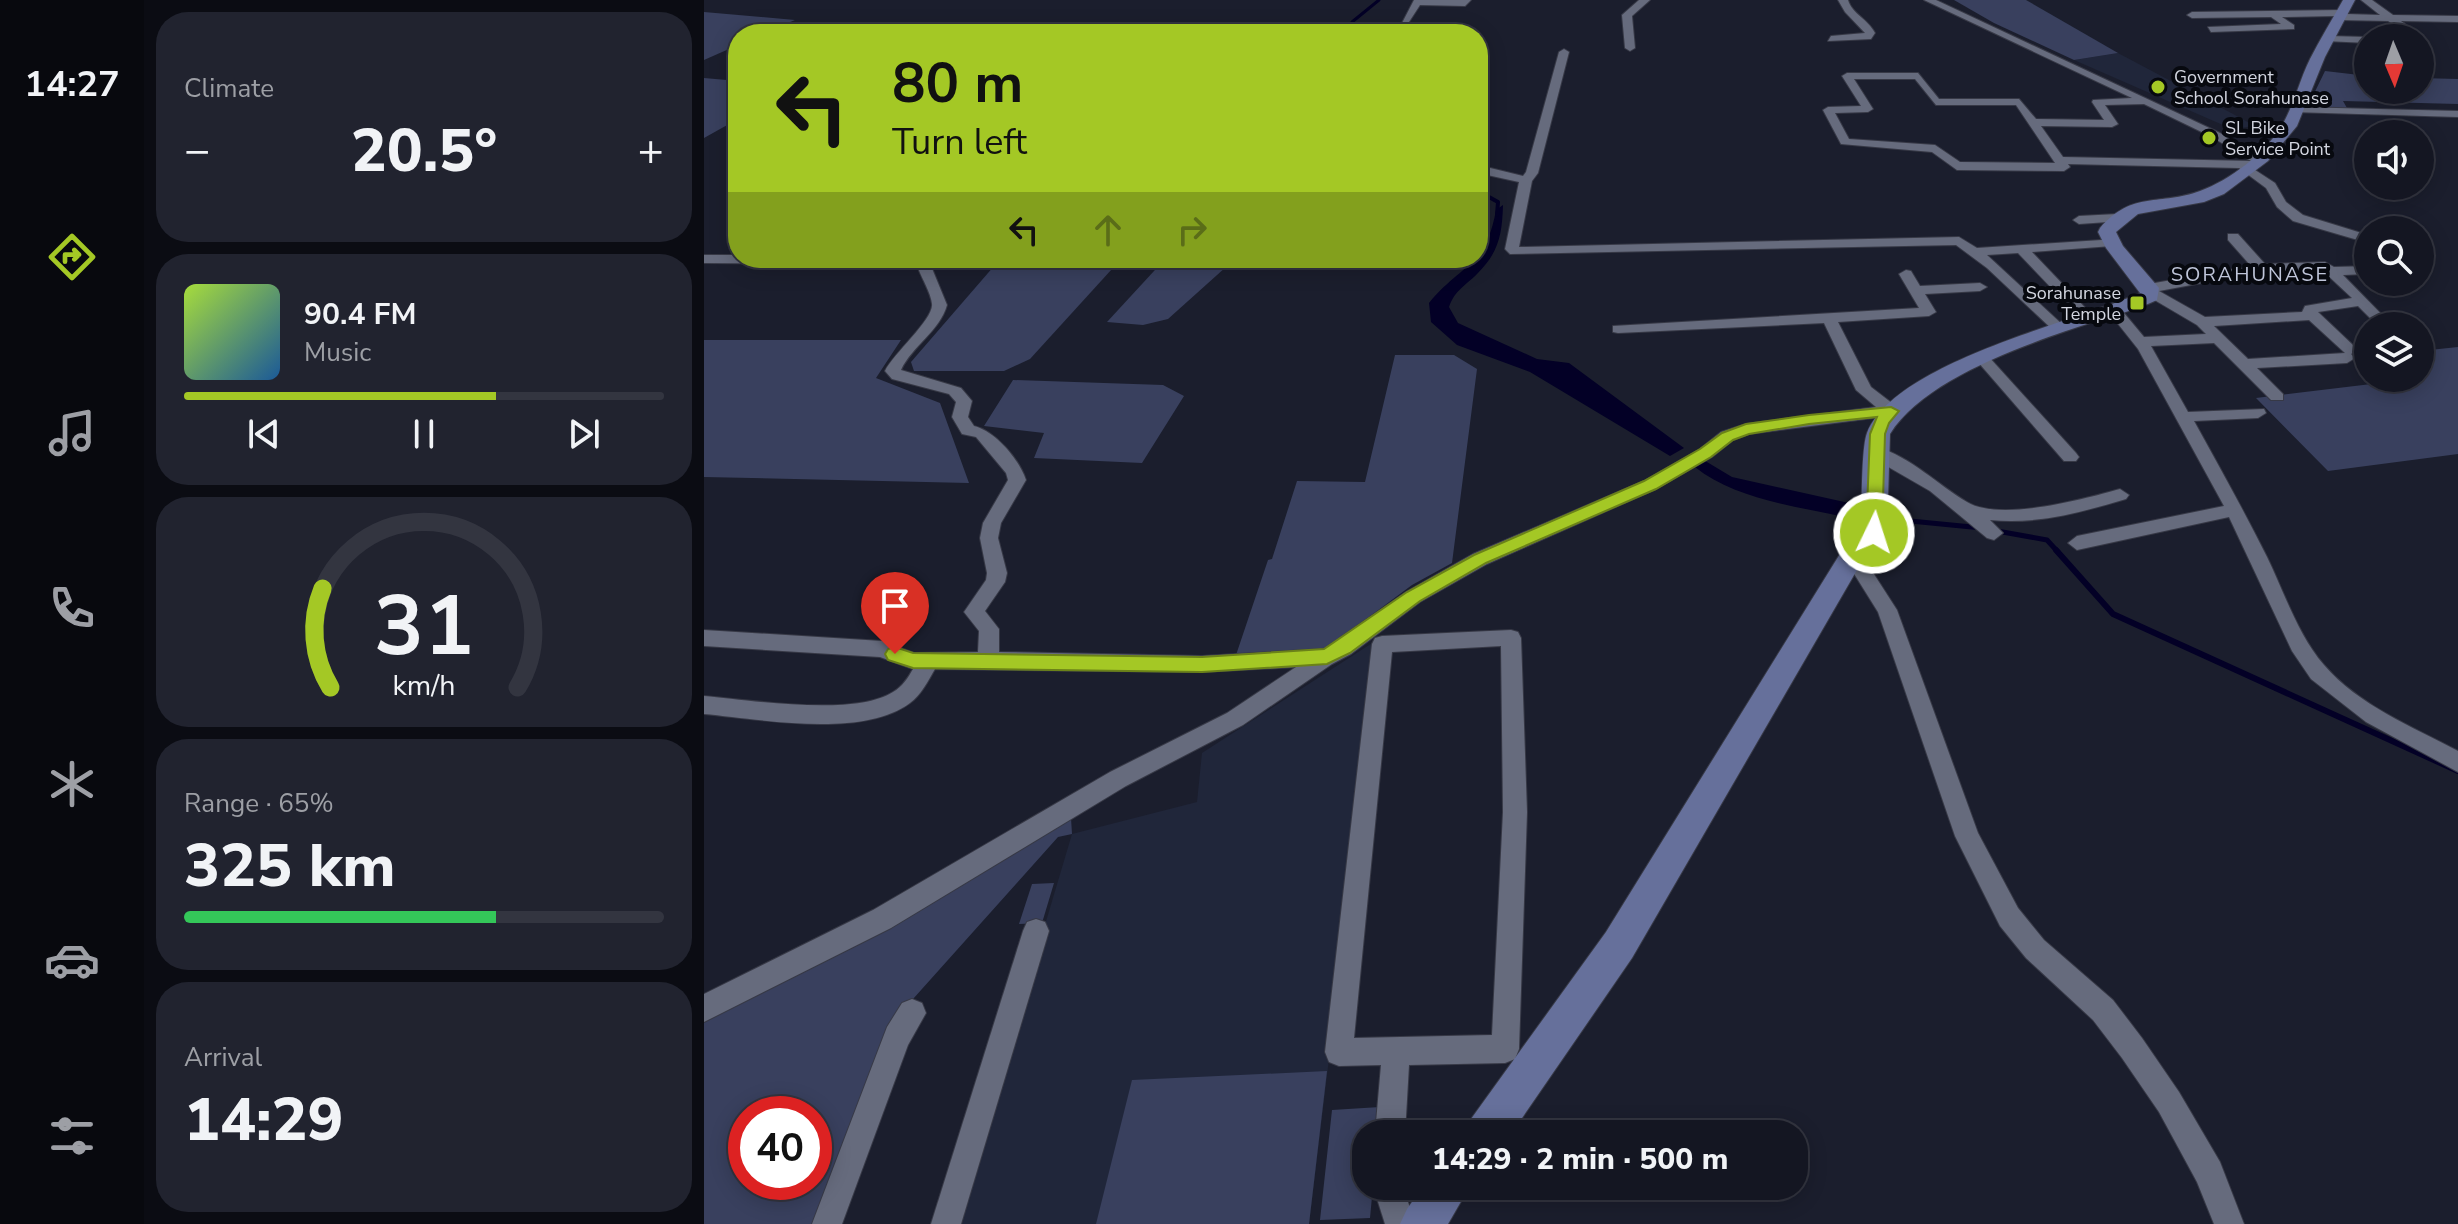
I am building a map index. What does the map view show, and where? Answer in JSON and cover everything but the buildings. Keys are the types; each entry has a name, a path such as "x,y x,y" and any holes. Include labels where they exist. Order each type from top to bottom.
{"street":[{"path":"1404,23 1417,2 1465,3 1466,0"},
{"path":"1630,48 1627,15 1645,0"},
{"path":"1831,39 1862,39 1870,33 1866,24 1846,10 1843,0"},
{"path":"1929,0 2149,101 2249,161 2271,186 2281,204 2298,218 2354,235"},
{"path":"2211,29 2291,27 2254,0"},
{"path":"2366,0 2398,24"},
{"path":"2425,9 2454,30"},
{"path":"1977,252 2021,248 2113,232 2143,204 2216,192 2285,133 2343,10"},
{"path":"2192,15 2343,10 2389,18 2458,19"},
{"path":"2328,39 2354,40"},
{"path":"1564,52 1532,173 1526,180 1512,249 1521,252 1959,241 1977,252 2058,327"},
{"path":"1847,76 1918,76 1936,102 2019,102 2060,160 2064,167 1957,166 1935,149 1845,142 1828,110 1868,109 1847,76"},
{"path":"2035,122 2112,124 2097,102 2149,101"},
{"path":"2296,110 2458,114"},
{"path":"2219,150 2249,161"},
{"path":"2060,160 2249,161"},
{"path":"1488,171 1526,180"},
{"path":"2079,220 2113,232 2150,290 2202,322 2277,397"},
{"path":"2084,235 2113,232"},
{"path":"2233,237 2261,268"},
{"path":"2021,248 2087,317"},
{"path":"704,259 728,259"},
{"path":"2150,290 2261,268 2320,265 2333,271 2363,299 2372,312"},
{"path":"925,268 940,305 937,316 898,360 893,371 898,376 955,391 964,401 960,417 968,430 982,433 1014,471 1017,480 992,523 989,538 997,573 995,582 974,612 989,629 988,660"},
{"path":"2333,271 2354,270"},
{"path":"1618,329 1929,312 1906,274"},
{"path":"1916,290 1980,287"},
{"path":"2150,290 2150,296 2137,303 2058,327 1983,359 1891,411 1882,421 1868,533 1887,610 1967,836 2009,917 2035,949 2103,1010 2132,1048 2169,1102 2209,1173 2229,1224"},
{"path":"2246,364 2349,354 2308,310 2363,303"},
{"path":"2114,310 2141,342 2235,510 2302,651 2318,673 2374,716 2458,762"},
{"path":"2202,322 2305,316"},
{"path":"1829,318 1864,390 1891,411"},
{"path":"2141,342 2219,338"},
{"path":"1983,359 2070,457"},
{"path":"704,1008 882,919 1118,779 1235,719 1344,648 1413,597 1480,559 1650,485 1706,453 1727,436 1746,429 1891,411"},
{"path":"2182,417 2258,413"},
{"path":"1877,453 1936,487 1988,528"},
{"path":"1964,509 1991,515 2033,515 2120,495"},
{"path":"2077,543 2235,510"},
{"path":"1496,1120 1619,945 1868,533"},
{"path":"704,638 882,649 913,661 1202,664 1327,657"},
{"path":"1511,638 1515,812 1505,1049 1396,1053 1339,1052 1382,644 1511,638"},
{"path":"704,705 845,714 870,711 896,701 911,690 930,660"},
{"path":"946,1224 1036,931"},
{"path":"827,1224 897,1037 912,1013"},
{"path":"1391,1120 1396,1053"},
{"path":"1392,1200 1400,1224"},
{"path":"1422,1224 1439,1200"}],"shaded area":[{"path":"1954,0 2026,0 2118,53 2074,60 1994,23"},
{"path":"704,12 795,20 786,24 728,24 728,49 704,60"},
{"name":"Government School Sorahunase","path":"2118,53 2255,126 2232,129 2074,60"},
{"path":"2325,71 2354,74 2354,101 2343,101 2347,108 2307,108"},
{"path":"704,78 728,80 728,125 704,138"},
{"path":"2434,78 2458,79 2458,104 2434,103"},
{"path":"1503,205 1500,234 1488,260 1488,238 1496,210"},
{"path":"992,268 1113,268 1030,359 1004,371 914,371 911,362"},
{"path":"1157,268 1225,268 1168,319 1143,325 1107,322"},
{"path":"1465,268 1482,268 1451,301 1449,307 1458,323 1537,359 1569,363 1684,448 1670,456 1530,372 1457,345 1431,322 1429,303"},
{"path":"704,340 901,340 876,378 940,403 969,483 704,477"},
{"path":"2458,347 2458,454 2328,471 2256,398 2354,386 2354,392 2434,392 2434,350"},
{"path":"1395,355 1454,355 1477,369 1452,563 1412,585 1326,649 1236,655 1297,481 1365,482"},
{"path":"1013,380 1163,385 1184,396 1142,463 1034,458 1044,433 984,426"},
{"path":"1702,459 1732,477 1858,505 1854,519 1771,501 1730,488 1695,467"},
{"path":"1380,638 1309,1224 956,1224 1072,834 1197,802 1202,753"},
{"path":"1071,818 1072,834 1058,837 896,1018 832,1189 832,1096 728,1096 728,1200 828,1200 819,1224 704,1224 704,1017"},
{"path":"1054,883 1042,923 1019,924 1032,884"},
{"path":"1327,1071 1309,1224 1096,1224 1132,1080"},
{"path":"1380,1107 1379,1120 1352,1120 1352,1200 1372,1200 1370,1218 1320,1220 1332,1110"}],"waterway":[{"path":"1351,24 1379,0"},
{"path":"1488,196 1498,202 1497,215"},
{"path":"1890,519 1982,528"},
{"path":"1997,531 2047,540 2058,552"},
{"path":"2056,550 2113,614 2458,771"}],"place":[{"name":"Government School Sorahunase","path":"2158,87"},
{"name":"SL Bike Service Point","path":"2209,138"},
{"name":"Sorahunase Temple","path":"2137,303"}],"district":[{"name":"SORAHUNASE","path":"2250,274"}],"route":[{"path":"895,654 913,661 1092,664 1202,664 1327,657 1344,648 1402,604 1480,559 1650,485 1706,453 1727,436 1746,429 1809,419 1891,411 1882,421 1878,434 1874,533"}]}
